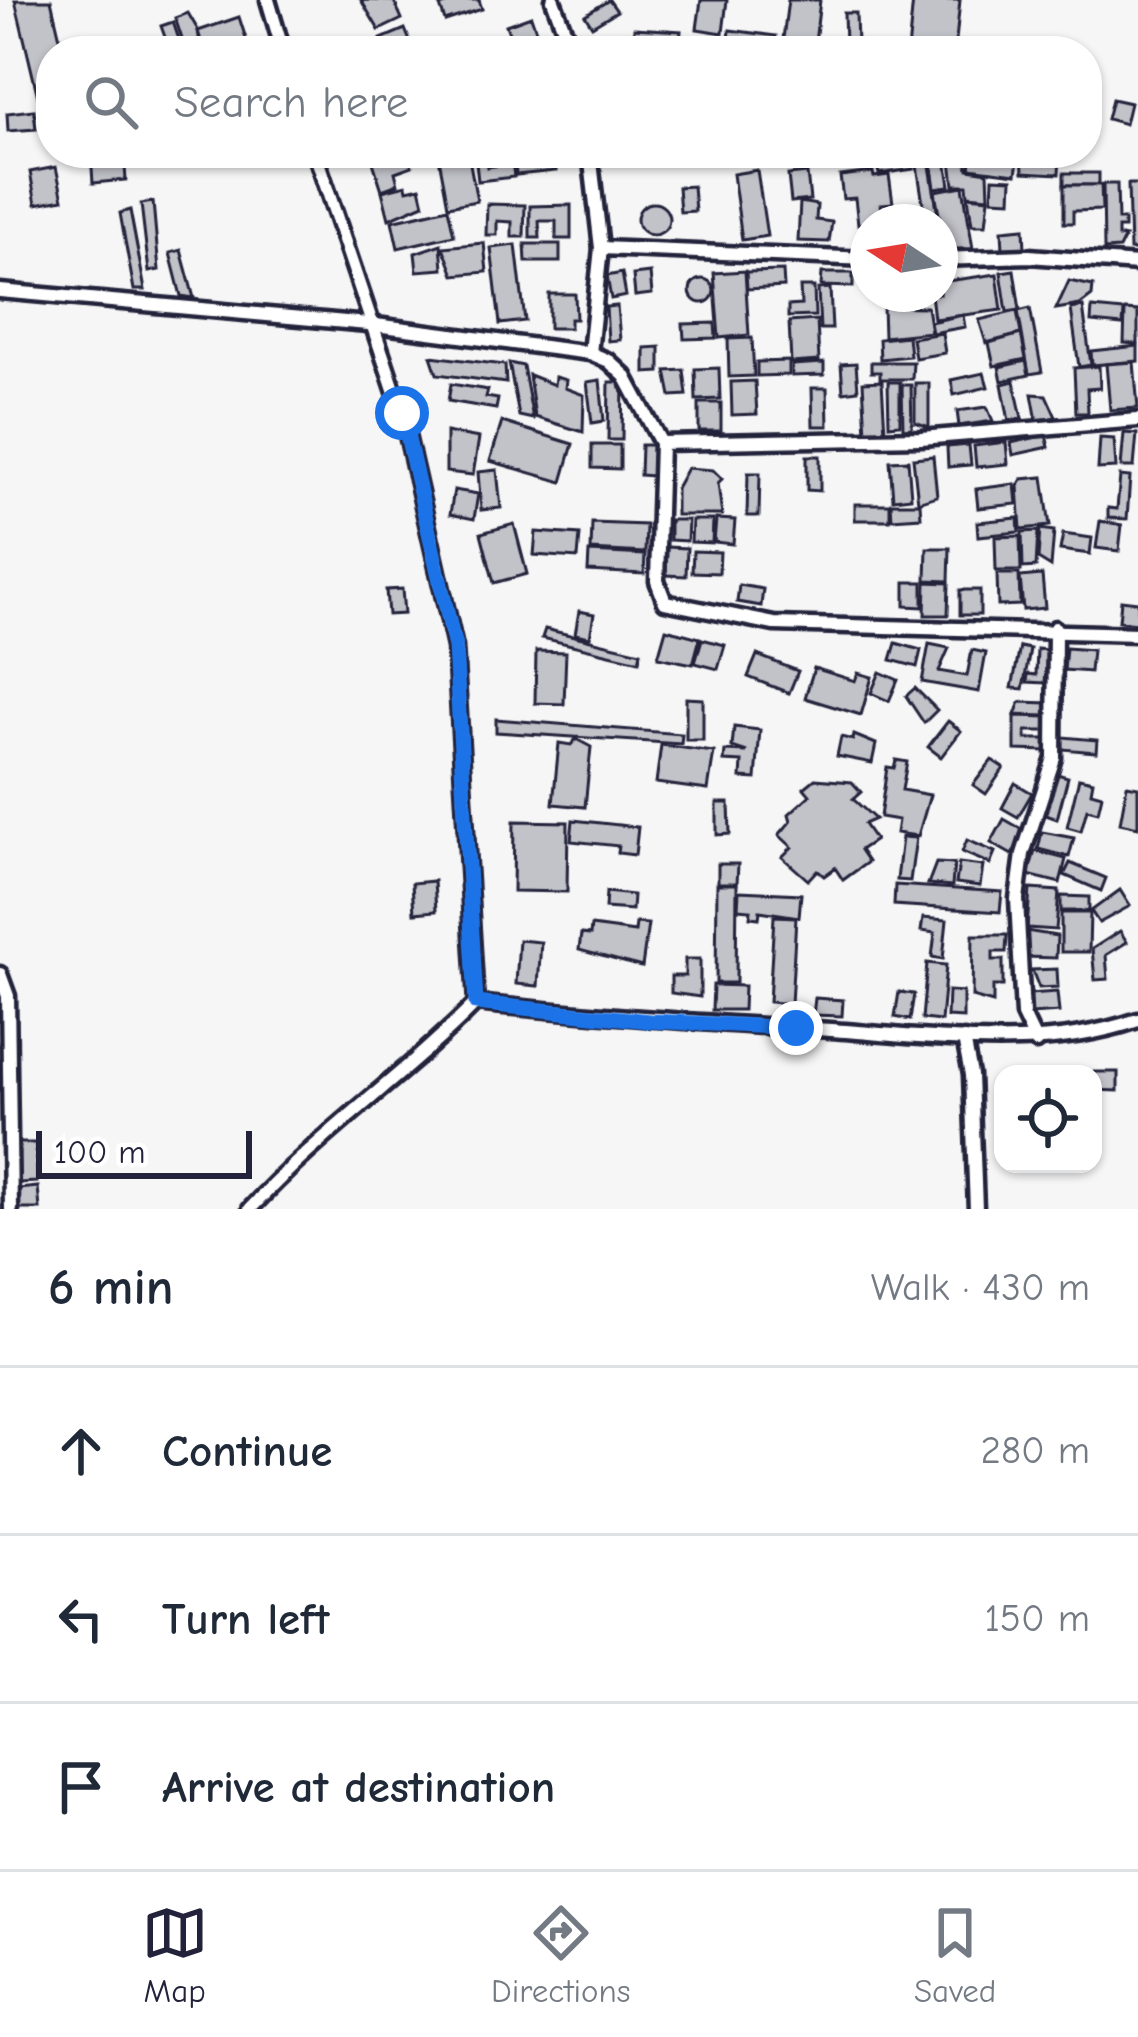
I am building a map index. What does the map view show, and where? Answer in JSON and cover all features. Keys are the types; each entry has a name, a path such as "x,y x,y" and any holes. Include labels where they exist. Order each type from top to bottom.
{"street":[{"path":"268,0 279,36"},
{"path":"553,0 566,36"},
{"path":"250,1209 282,1174 422,1057 476,1003 455,647 402,413 368,324 320,168"},
{"path":"590,353 601,248 592,168"},
{"path":"601,248 850,258"},
{"path":"958,258 1028,256 1138,264"},
{"path":"0,291 368,324 590,353 625,376 661,443 657,581 665,602 774,624 1055,628 1138,634"},
{"path":"661,443 921,438 1138,420"},
{"path":"1036,1042 1023,1015 1017,899 1023,854 1054,758 1055,628"},
{"path":"0,974 8,996 5,1127 11,1209"},
{"path":"476,1003 649,1021 1036,1042 1101,1033 1138,1020"},
{"path":"964,1039 971,1076 976,1209"}],"building":[{"path":"15,0 51,0 59,36 36,36 36,89"},
{"path":"361,0 394,1 402,19 379,30"},
{"path":"479,0 482,9 445,21 440,6"},
{"path":"609,0 617,11 592,26 585,15"},
{"path":"701,0 727,0 723,33 697,29"},
{"path":"788,0 820,0 816,36 783,36"},
{"path":"913,0 960,0 956,36 909,36"},
{"path":"188,13 199,36 181,36 175,18"},
{"path":"844,13 856,13 857,36 845,36"},
{"path":"531,16 538,36 510,36 506,25"},
{"path":"239,17 245,36 200,36 198,31"},
{"path":"173,22 178,36 165,36 161,26"},
{"path":"634,28 681,31 680,36 634,36"},
{"path":"730,30 776,36 729,36"},
{"path":"1112,99 1130,103 1125,124 1107,119"},
{"path":"34,110 36,129 8,131 7,113"},
{"path":"56,168 63,199 36,204 30,172"},
{"path":"92,168 125,168 126,180 93,183"},
{"path":"375,168 406,168 395,172 398,184 382,190"},
{"path":"441,168 471,168 477,201 448,206"},
{"path":"477,168 513,168 514,177 478,181"},
{"path":"515,168 556,168 556,171 516,175"},
{"path":"878,168 914,168 914,169 879,174"},
{"path":"917,168 930,168 936,204 923,204"},
{"path":"932,168 947,168 950,186 935,188"},
{"path":"952,168 988,172 989,197 968,195 967,185 954,185"},
{"path":"970,168 1017,168 1016,174"},
{"path":"1023,168 1059,168 1059,174 1023,172"},
{"path":"757,170 767,236 742,240 733,174"},
{"path":"807,173 810,200 791,202 788,175"},
{"path":"1064,173 1099,173 1099,185 1064,185"},
{"path":"889,175 893,203 856,204 855,198 843,199 840,176"},
{"path":"993,178 1012,179 1011,200 992,199"},
{"path":"1103,184 1117,184 1118,220 1124,220 1118,237 1125,237 1119,249 1104,250"},
{"path":"1128,184 1138,184 1138,250 1130,250"},
{"path":"406,185 407,190 420,187 424,204 389,219 382,191"},
{"path":"1064,185 1101,185 1102,210 1073,211 1073,223 1064,223"},
{"path":"693,186 695,211 680,212 678,187"},
{"path":"963,186 973,249 958,249 958,204 937,204 935,191"},
{"path":"968,196 989,198 986,225 972,225"},
{"path":"153,202 159,270 149,272 141,204"},
{"path":"800,202 817,205 816,220 832,222 829,242 798,241"},
{"path":"653,203 664,208 669,219 664,230 653,235 642,230 637,219 642,208"},
{"path":"487,204 525,205 524,237 512,237 512,222 497,221 497,235 486,235"},
{"path":"571,205 571,239 556,239 556,221 539,221 540,238 530,238 530,206"},
{"path":"448,208 454,235 398,248 392,221"},
{"path":"130,210 145,290 134,290 120,213"},
{"path":"1024,228 1025,249 1003,250 1002,230"},
{"path":"484,243 487,272 454,275 443,247"},
{"path":"441,244 443,269 417,271 415,253"},
{"path":"525,244 560,244 560,262 526,262"},
{"path":"516,245 525,321 500,324 491,248"},
{"path":"181,250 194,298 181,296 170,253"},
{"path":"1014,270 1020,310 1007,312 1001,272"},
{"path":"745,271 749,335 719,338 714,273"},
{"path":"783,271 784,287 747,289 746,272"},
{"path":"622,273 626,296 611,299 607,276"},
{"path":"650,273 652,294 635,296 633,275"},
{"path":"822,273 850,273 850,287 821,286"},
{"path":"997,274 1002,310 934,319 933,312 958,312 958,279"},
{"path":"702,279 711,282 711,300 702,303 693,300 690,291 693,282"},
{"path":"1069,281 1093,286 1092,296 1080,305 1056,309"},
{"path":"800,287 814,287 815,316 788,317 788,306 801,305"},
{"path":"830,288 832,329 820,329 818,289"},
{"path":"549,294 575,294 576,319 570,319 570,328 549,328"},
{"path":"617,306 620,340 608,341 606,307"},
{"path":"1083,307 1091,365 1079,367 1071,309"},
{"path":"1030,308 1042,372 1029,374 1018,311"},
{"path":"1092,308 1124,311 1123,325 1091,322"},
{"path":"1125,310 1138,311 1138,344 1124,343"},
{"path":"1017,311 1021,334 986,343 979,320"},
{"path":"883,312 928,312 931,332 884,337"},
{"path":"963,315 965,327 932,333 930,322"},
{"path":"817,320 819,361 791,363 789,322"},
{"path":"715,323 716,338 684,339 683,324"},
{"path":"942,333 945,353 915,358 912,338"},
{"path":"1021,334 1026,359 994,366 989,343"},
{"path":"908,336 910,356 880,359 879,339"},
{"path":"752,338 754,376 729,377 728,339"},
{"path":"1138,346 1138,361 1092,365 1091,351"},
{"path":"660,347 660,372 645,373 645,348"},
{"path":"431,356 505,365 506,383 437,374"},
{"path":"789,361 789,375 757,376 757,362"},
{"path":"1026,361 1029,375 1002,381 999,367"},
{"path":"871,362 913,362 912,379 880,379 880,372 871,372"},
{"path":"1134,362 1138,408 1110,410 1106,364"},
{"path":"509,363 523,366 533,419 519,416"},
{"path":"824,363 824,375 792,376 792,365"},
{"path":"856,363 858,390 843,392 841,364"},
{"path":"1099,366 1100,388 1087,389 1088,413 1076,413 1074,368"},
{"path":"719,368 720,399 696,400 695,369"},
{"path":"684,370 687,395 671,396 666,371"},
{"path":"984,373 988,387 954,395 951,380"},
{"path":"529,375 554,385 555,377 566,380 565,388 584,395 583,432 535,417"},
{"path":"600,380 604,421 592,423 587,382"},
{"path":"755,381 757,414 732,415 731,382"},
{"path":"882,381 885,432 866,433 863,382"},
{"path":"1014,381 1022,418 1009,421 1002,384"},
{"path":"609,382 623,382 622,440 608,440"},
{"path":"888,382 900,382 900,424 889,425"},
{"path":"915,383 929,383 929,427 915,422"},
{"path":"451,384 488,390 486,397 498,399 496,409 448,401"},
{"path":"902,385 911,385 912,428 903,429"},
{"path":"812,388 827,388 828,426 813,426"},
{"path":"1032,394 1046,395 1056,417 1037,421"},
{"path":"699,403 721,403 721,431 699,431"},
{"path":"987,407 993,421 959,426 957,411"},
{"path":"502,422 573,444 562,482 490,461"},
{"path":"446,432 479,438 473,475 446,472"},
{"path":"1124,433 1137,434 1134,467 1121,467"},
{"path":"1046,435 1049,447 1013,455 1011,443"},
{"path":"1100,438 1114,439 1116,468 1098,469"},
{"path":"1006,442 1008,464 976,467 974,446"},
{"path":"592,445 620,445 620,469 592,468"},
{"path":"641,445 655,445 653,476 640,475"},
{"path":"969,445 971,465 948,467 947,447"},
{"path":"807,456 820,456 820,491 807,490"},
{"path":"933,456 937,496 918,502 913,458"},
{"path":"908,460 911,497 893,499 890,461"},
{"path":"687,468 713,470 722,479 718,483 722,515 676,515 676,488"},
{"path":"497,470 501,508 481,510 478,472"},
{"path":"748,473 760,473 759,516 747,516"},
{"path":"1120,476 1130,477 1127,519 1108,518 1108,508 1117,509"},
{"path":"1043,477 1050,526 1021,529 1018,486 1022,479"},
{"path":"1015,484 1017,504 978,508 976,489"},
{"path":"454,490 478,494 474,519 450,514"},
{"path":"891,503 920,503 921,517 892,519"},
{"path":"855,504 890,504 890,520 855,520"},
{"path":"1018,518 1019,532 978,536 977,522"},
{"path":"716,519 735,520 733,544 714,542"},
{"path":"670,520 688,520 687,541 670,540"},
{"path":"692,520 713,520 712,543 691,542"},
{"path":"1100,521 1122,525 1119,551 1096,548"},
{"path":"592,523 646,525 645,553 591,550"},
{"path":"514,524 527,574 494,583 481,533"},
{"path":"1040,529 1054,531 1051,567 1038,559"},
{"path":"1038,531 1036,567 1023,568 1022,532"},
{"path":"536,532 580,535 578,558 534,555"},
{"path":"1063,534 1092,538 1090,554 1060,550"},
{"path":"1020,536 1021,571 996,571 995,537"},
{"path":"667,547 687,548 686,576 666,575"},
{"path":"927,548 950,548 949,581 926,580"},
{"path":"693,551 720,552 719,573 692,572"},
{"path":"589,552 645,555 644,574 588,571"},
{"path":"997,574 1019,574 1020,605 998,606"},
{"path":"1042,575 1045,608 1023,610 1020,577"},
{"path":"905,582 923,582 923,607 905,606"},
{"path":"926,582 949,583 948,615 925,615"},
{"path":"739,585 763,589 761,606 737,602"},
{"path":"402,589 404,614 388,615 386,590"},
{"path":"960,590 980,590 980,615 960,615"},
{"path":"1121,600 1138,602 1138,623 1119,621"},
{"path":"579,611 594,614 590,637 575,634"},
{"path":"545,629 641,652 639,661 542,638"},
{"path":"666,629 700,638 693,664 658,657"},
{"path":"702,639 725,645 718,669 695,663"},
{"path":"896,643 921,650 917,667 891,660"},
{"path":"929,644 949,648 939,671 967,676 972,650 986,653 979,692 922,682"},
{"path":"1020,647 1030,649 1023,689 1012,688"},
{"path":"1066,648 1092,650 1090,672 1064,670"},
{"path":"1037,649 1047,650 1045,683 1027,682 1028,674 1036,675"},
{"path":"536,651 566,652 564,704 535,703"},
{"path":"757,655 798,671 789,693 748,677"},
{"path":"814,668 855,681 858,673 872,677 861,715 805,698"},
{"path":"880,672 898,680 889,701 871,693"},
{"path":"915,688 937,710 924,723 906,696"},
{"path":"686,698 703,699 703,740 686,740"},
{"path":"1020,702 1048,703 1047,716 1015,715"},
{"path":"1015,716 1048,717 1047,731 1026,731 1026,739 1047,739 1047,751 1015,750"},
{"path":"496,719 682,734 681,744 496,732"},
{"path":"948,721 961,731 941,757 928,747"},
{"path":"734,727 760,730 756,779 741,778 742,762 724,761 725,751 747,752 732,747"},
{"path":"854,735 876,744 872,763 837,756 841,737 853,740"},
{"path":"1063,737 1097,740 1096,752 1062,749"},
{"path":"576,739 591,747 585,807 553,804 559,743 571,745"},
{"path":"661,745 714,752 708,790 656,783"},
{"path":"896,760 907,762 902,790 930,795 918,836 896,833 898,820 880,817 887,767 894,768"},
{"path":"992,760 1004,768 986,794 973,785"},
{"path":"1057,774 1068,777 1057,819 1046,815"},
{"path":"1079,778 1093,781 1091,792 1102,795 1098,812 1087,809 1081,831 1067,827"},
{"path":"815,779 852,782 861,792 853,799 875,819 864,824 875,840 860,850 868,862 843,880 835,868 824,876 817,870 808,880 782,857 792,847 779,835 791,821 789,814 810,795 804,788"},
{"path":"1015,783 1032,793 1018,817 1002,808"},
{"path":"1127,785 1138,787 1138,827 1120,823"},
{"path":"717,803 729,803 730,834 717,835"},
{"path":"1004,819 1025,831 1012,855 991,843"},
{"path":"573,820 638,827 635,855 618,853 619,846 571,841"},
{"path":"514,821 568,822 567,892 513,891"},
{"path":"1042,832 1074,838 1069,857 1038,849"},
{"path":"902,837 916,838 910,881 897,880"},
{"path":"967,840 995,852 990,864 962,852"},
{"path":"1035,851 1066,859 1060,883 1028,875"},
{"path":"936,863 954,864 952,886 928,884"},
{"path":"959,863 983,866 980,886 956,883"},
{"path":"1070,863 1106,878 1101,891 1064,875"},
{"path":"718,864 738,864 737,883 718,883"},
{"path":"434,881 436,911 414,913 412,883"},
{"path":"717,884 737,884 736,983 716,983"},
{"path":"895,885 1002,892 1000,912 894,905"},
{"path":"1030,889 1059,891 1056,930 1027,928"},
{"path":"1120,890 1130,906 1099,923 1091,911"},
{"path":"739,891 801,894 799,917 760,911 759,918 750,917 751,910 738,909"},
{"path":"606,892 633,895 632,910 605,908"},
{"path":"1061,896 1089,897 1089,911 1061,911"},
{"path":"1061,913 1090,913 1089,952 1061,952"},
{"path":"774,916 796,917 791,1004 769,1002"},
{"path":"923,918 947,920 943,959 932,957 935,933 921,931"},
{"path":"636,923 648,924 642,967 579,950 581,934 590,935 591,926 635,932"},
{"path":"1026,931 1057,936 1056,958 1025,957"},
{"path":"1120,931 1127,942 1106,955 1108,979 1095,980 1092,949"},
{"path":"973,935 1007,935 1006,952 993,952 993,960 1003,960 1003,986 993,986 993,1003 972,997"},
{"path":"519,940 541,942 538,986 516,984"},
{"path":"685,959 700,959 700,997 671,993 671,976 685,976"},
{"path":"927,963 946,965 941,1021 922,1019"},
{"path":"1057,969 1058,987 1039,988 1032,970"},
{"path":"713,985 744,986 743,1010 712,1010"},
{"path":"948,991 963,992 963,1018 947,1017"},
{"path":"899,992 914,994 910,1020 895,1017"},
{"path":"1057,992 1059,1012 1031,1014 1029,994"},
{"path":"815,998 843,1000 842,1016 813,1015"},
{"path":"1102,1072 1118,1072 1118,1091 1102,1090"},
{"path":"18,1143 36,1143 37,1182 19,1183"},
{"path":"38,1187 40,1209 20,1209 18,1189"}],"route":[{"path":"402,413 455,647 476,1003 649,1021 796,1028"}]}
